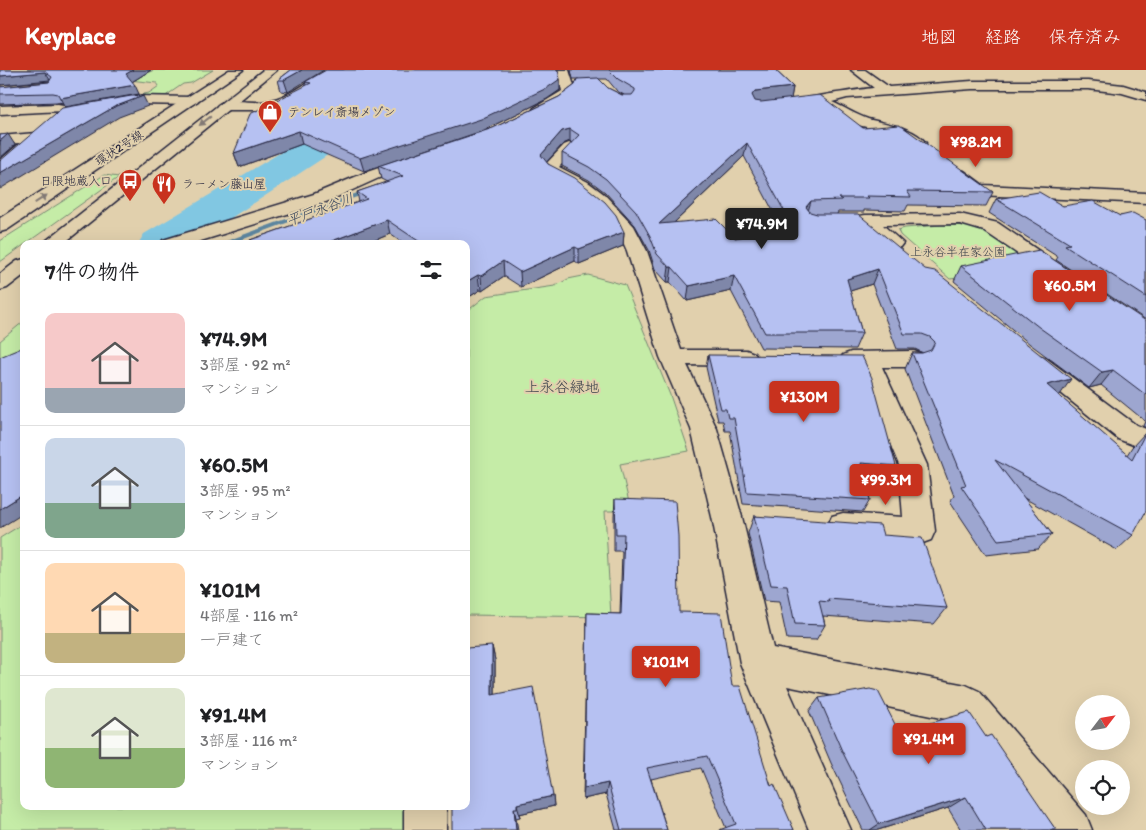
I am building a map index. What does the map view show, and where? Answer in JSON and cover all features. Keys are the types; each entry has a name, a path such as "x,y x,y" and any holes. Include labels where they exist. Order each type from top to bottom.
{"street":[{"name":"環状2号線","path":"0,226 237,70"},
{"name":"環状2号線","path":"55,240 271,70"},
{"path":"224,106 262,106 283,102 337,70"},
{"path":"856,70 889,96"},
{"path":"1087,70 1088,85"},
{"path":"1040,73 1060,84"},
{"path":"953,74 972,84"},
{"path":"528,116 553,104 569,92 569,80"},
{"path":"1123,89 1146,83"},
{"path":"778,106 813,102 847,94 889,96 972,84 1088,85 1123,89 1146,96"},
{"path":"794,92 813,102 844,112 863,122 880,124 908,136 931,153"},
{"path":"90,109 136,100 191,101"},
{"path":"844,112 870,109"},
{"path":"0,110 54,118"},
{"path":"0,168 36,137 54,118 72,112"},
{"path":"0,140 36,137"},
{"path":"569,148 552,168 555,173 582,186 598,198 625,226 653,294 672,357 704,430 727,517 758,663 830,830"},
{"path":"183,240 320,198 373,175 426,157"},
{"path":"946,165 979,190 1146,198"},
{"path":"909,257 856,220 960,219 991,227 1073,283"},
{"path":"0,284 20,268"},
{"path":"1021,350 1127,432 1146,440"},
{"path":"672,357 770,358"},
{"path":"828,359 914,359"},
{"path":"814,523 920,531 914,465 867,360"},
{"path":"727,517 756,519"},
{"path":"758,663 966,704 1071,830"},
{"path":"425,810 425,830"}],"green space":[{"path":"154,70 213,70 191,83 183,84 164,97 134,96 149,93 159,86 157,83 129,80"},
{"path":"104,175 119,177 31,240 20,240 20,248 0,262 0,241"},
{"name":"上永谷半在家公園","path":"941,225 962,225 983,229 1043,268 950,279 900,235 898,230"},
{"name":"上永谷緑地","path":"588,275 625,285 670,395 689,451 620,464 631,511 605,511 611,617 470,615 470,309 486,296 555,286 568,279"},
{"path":"20,324 20,357 0,369 0,341"},
{"path":"20,526 20,810 409,810 409,830 0,830 0,538"}],"building":[{"path":"0,70 133,70 126,74 135,85 60,98 58,94 53,93 0,94 0,87 49,82 52,77 45,72 0,76"},
{"path":"291,70 302,70 284,80 278,80"},
{"path":"326,70 558,70 560,79 547,88 481,119 360,158 299,131 234,153 250,114 311,83 305,82"},
{"path":"609,70 775,70 793,87 755,91 752,95 755,101 761,102 820,95 863,128 899,125 993,192 907,191 911,197 867,196 869,198 839,198 842,200 811,201 806,207 810,212 817,214 858,214 925,269 935,271 1071,379 1047,385 1132,459 1146,432 1146,511 1133,535 995,460 1052,534 998,540 961,486 966,485 912,353 922,353 931,350 935,342 930,337 922,334 904,334 878,269 847,279 862,333 765,333 734,276 689,286 672,267 669,267 657,254 650,236 636,211 606,179 589,167 562,153 579,135 570,129 562,131 541,155 548,164 575,178 605,202 616,215 624,232 579,249 575,247 520,272 503,261 481,276 478,275 470,280 470,240 417,240 387,220 334,240 250,240 367,199 357,192 403,176 378,166 493,128 559,97 575,85 577,79 598,78 608,88 622,95 632,95 635,89 618,79","holes":["747,143 787,216 796,226 735,238 716,219 659,224"]},
{"path":"131,96 143,96 114,107 0,173 0,161 62,108"},
{"path":"8,134 0,141 0,135"},
{"path":"1039,192 1063,206 1093,201 1120,216 1133,213 1146,220 1146,297 1065,245 1070,244 996,199"},
{"path":"1039,250 1146,321 1146,395 1113,370 1102,372 1040,328 961,266"},
{"path":"20,349 20,496 0,509 0,357"},
{"path":"708,355 862,356 872,378 896,466 861,463 870,500 747,492 734,418 728,418 726,409 721,409"},
{"path":"615,499 675,501 678,536 679,612 721,613 732,686 740,686 771,786 774,784 794,830 719,830 736,824 707,756 647,768 667,830 621,830 608,783 584,788 587,613 621,614 624,534 616,534"},
{"path":"754,516 880,525 883,535 922,538 947,608 828,599 829,602 819,601 825,625 795,624 787,586 771,585"},
{"path":"492,646 492,695 533,687 553,796 517,804 517,808 514,808 516,830 452,830 452,810 470,810 470,648"},
{"path":"870,689 878,691 899,732 969,712 986,737 991,735 1056,830 986,830 966,797 879,824 842,751 819,698"}],"waterway":[{"name":"平戸永谷川","path":"166,240 439,70"},
{"name":"平戸永谷川","path":"233,240 371,190"}],"place":[{"name":"テンレイ斎場メゾン","path":"270,133"},
{"name":"日限地蔵入口","path":"130,202"},
{"name":"ラーメン藤山屋","path":"164,205"}]}
